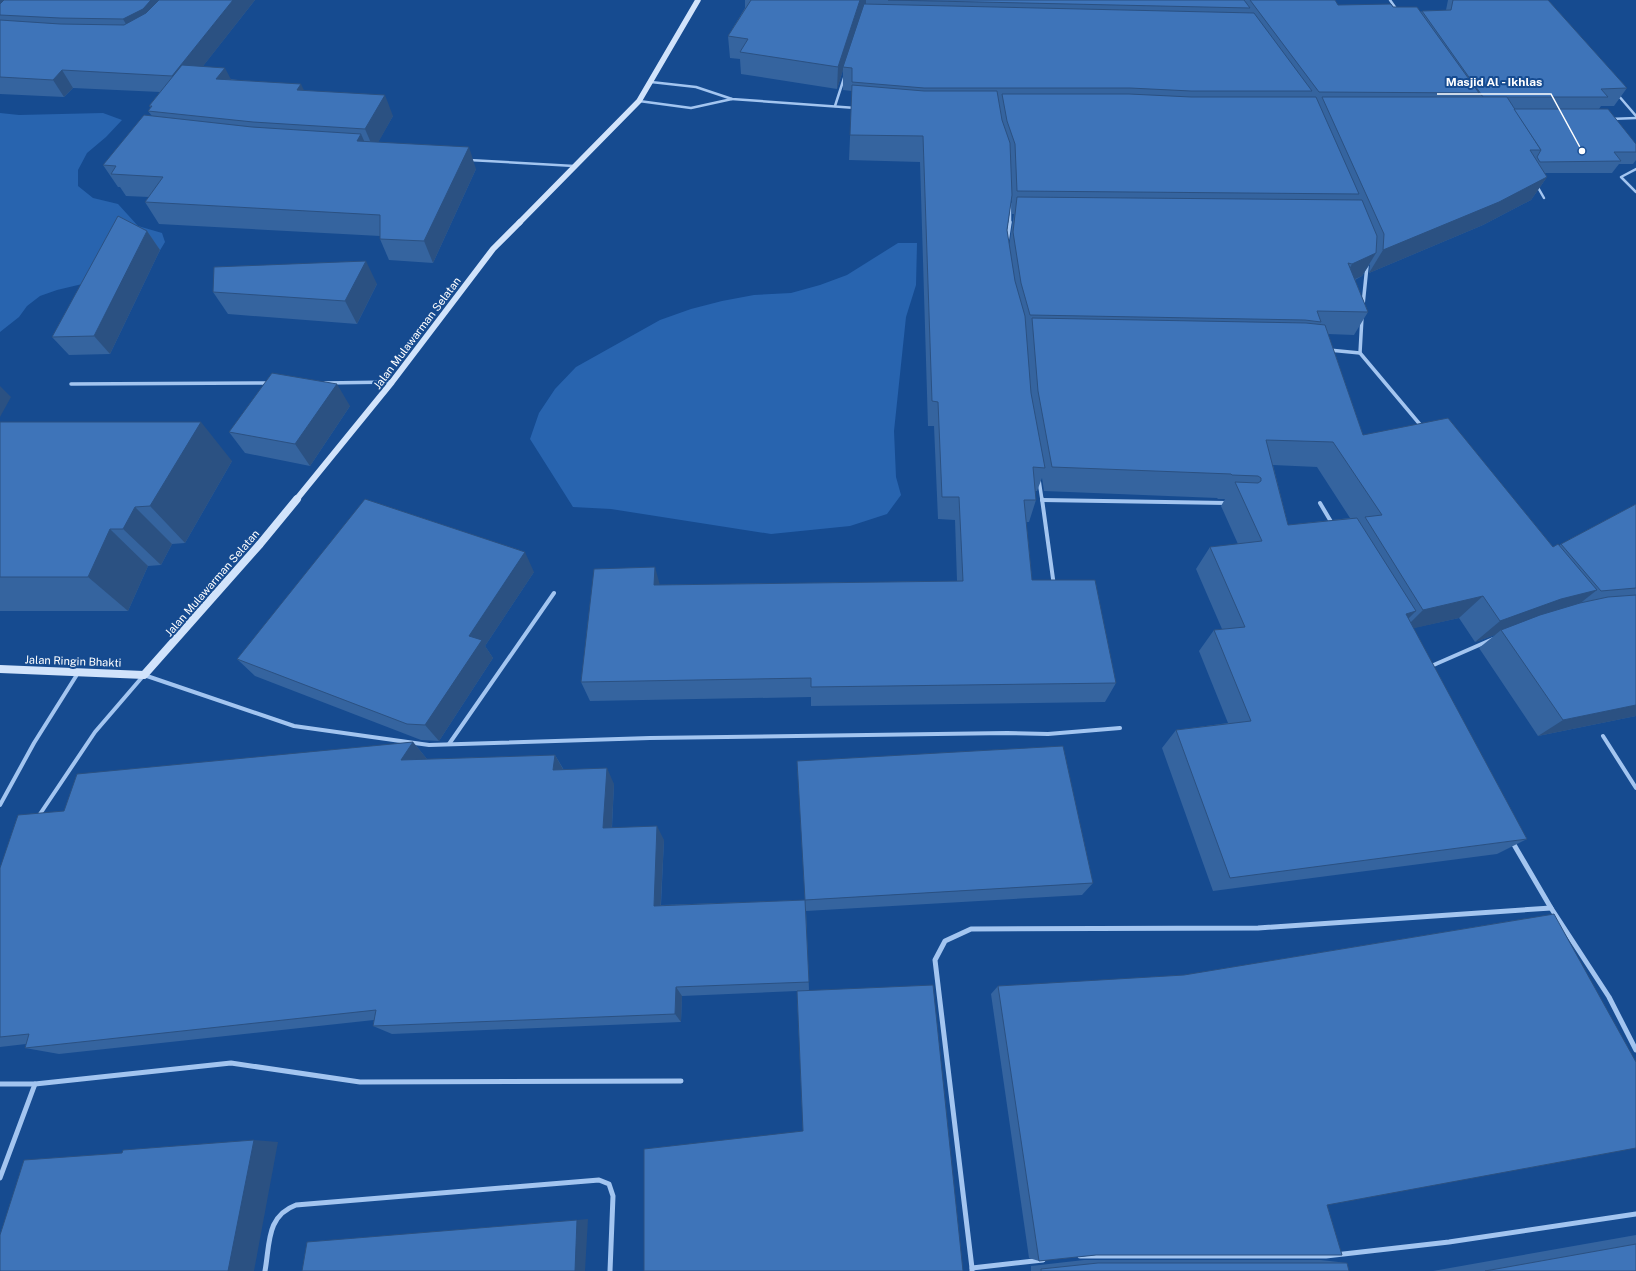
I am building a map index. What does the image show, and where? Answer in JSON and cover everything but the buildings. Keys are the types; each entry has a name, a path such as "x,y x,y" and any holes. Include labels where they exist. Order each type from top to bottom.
{"street":[{"name":"Jalan Mulawarman Selatan","path":"144,675 260,544 392,382 493,249 639,101 698,0"},
{"path":"1390,0 1399,13"},
{"path":"835,106 847,69"},
{"path":"651,82 696,87 732,99 859,108"},
{"path":"1616,93 1636,117"},
{"path":"639,101 691,108 732,99"},
{"path":"1604,119 1636,117"},
{"path":"465,160 574,166"},
{"path":"1636,169 1621,177 1636,192"},
{"path":"1532,178 1544,198"},
{"path":"1006,248 1011,217 1009,196"},
{"path":"1367,258 1360,352 1427,433"},
{"path":"1322,349 1360,352"},
{"path":"322,382 392,382"},
{"path":"71,384 275,383"},
{"path":"1038,473 1054,588"},
{"path":"1042,500 1235,503"},
{"path":"1320,504 1336,530"},
{"path":"449,744 554,593"},
{"path":"1421,670 1499,636"},
{"name":"Jalan Ringin Bhakti","path":"0,669 144,675"},
{"path":"0,805 34,743 79,672"},
{"path":"35,822 95,732 144,675 294,726 429,745 650,738 1007,733 1048,734 1120,728"},
{"path":"1603,736 1636,788"},
{"path":"1509,836 1551,908 1609,997 1636,1050"},
{"path":"1046,1260 972,1269 935,960 945,941 971,928 1258,928 1551,908"},
{"path":"0,1084 35,1084 231,1063 360,1082 681,1081"},
{"path":"0,1178 35,1084"},
{"path":"265,1271 272,1231 277,1217 286,1209 296,1205 599,1180 609,1184 613,1196 610,1271"},
{"path":"1076,1257 1326,1256 1449,1242 1636,1214"}],"shaded area":[{"path":"0,113 19,115 103,113 122,120 106,137 87,153 78,170 78,186 93,198 118,204 138,226 162,233 165,242 159,252 137,271 57,290 40,296 27,306 19,317 0,332"},
{"path":"898,243 917,243 916,285 906,317 894,431 896,477 901,495 887,514 850,526 771,534 611,509 573,507 530,439 539,413 555,389 576,367 660,320 691,309 722,301 754,295 791,293 820,285 847,275"}],"place":[{"name":"Masjid Al - Ikhlas","path":"1582,151"}]}
